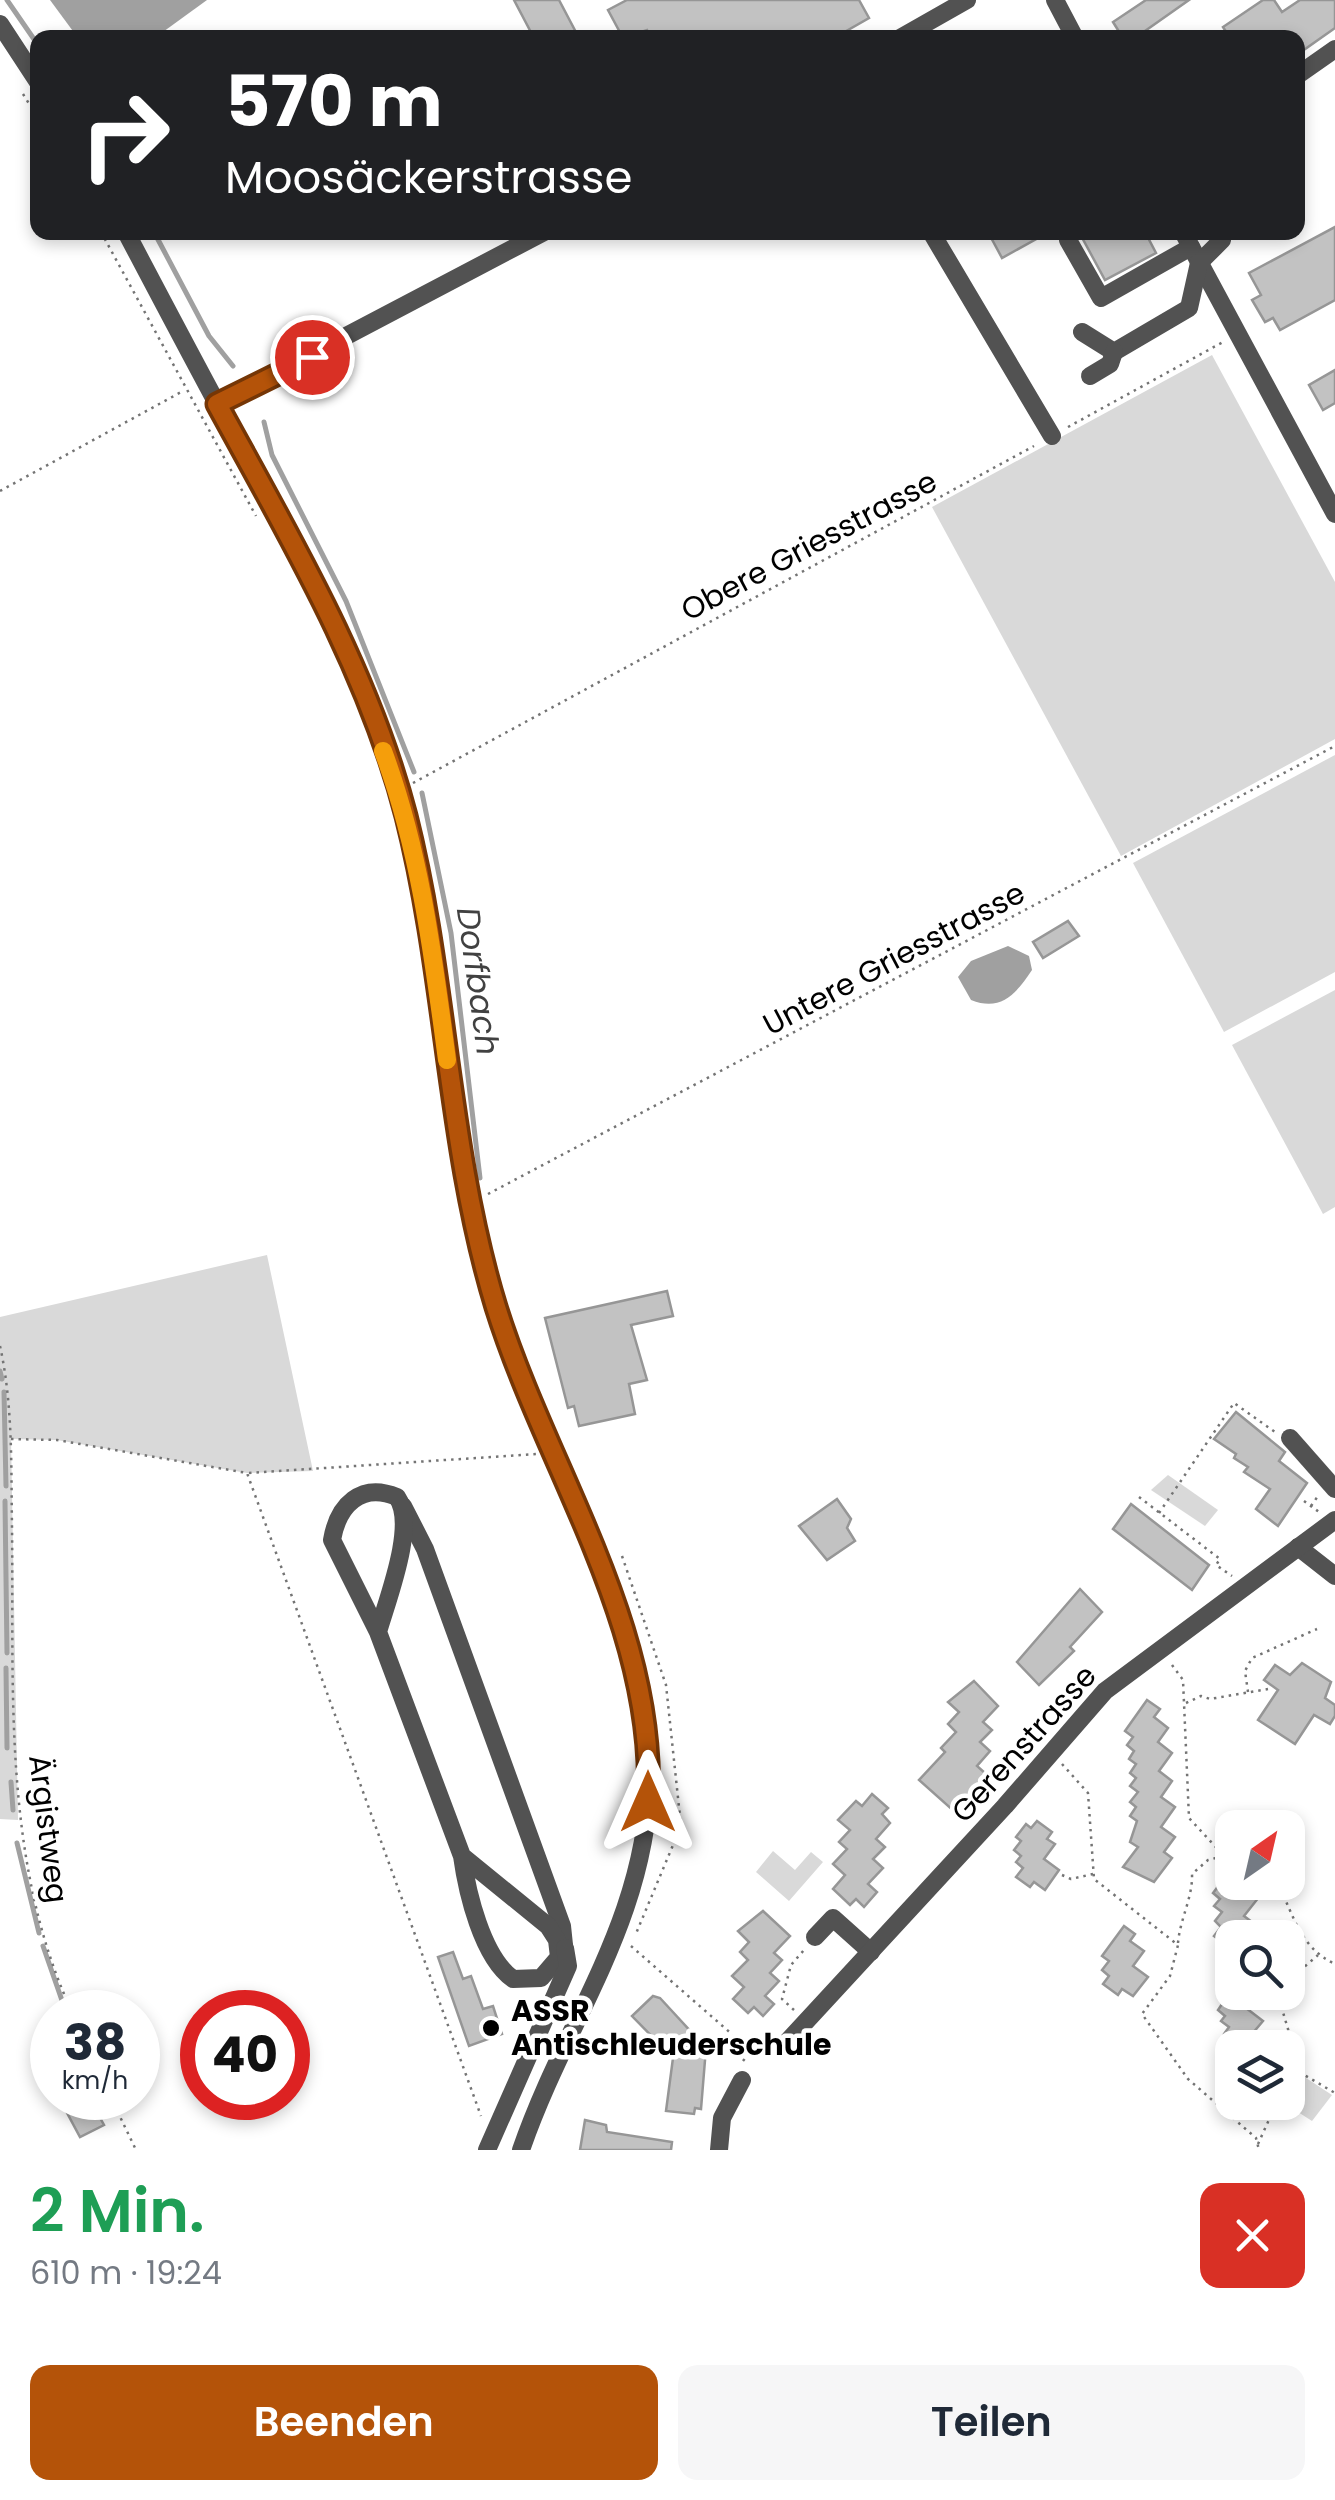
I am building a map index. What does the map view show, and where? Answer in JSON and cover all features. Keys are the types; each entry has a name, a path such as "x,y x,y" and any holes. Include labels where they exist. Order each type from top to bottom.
{"street":[{"path":"914,30 967,0"},
{"path":"1054,0 1071,30"},
{"path":"0,24 30,70"},
{"path":"1305,70 1335,49"},
{"path":"130,240 341,636 398,791 430,930 469,1204 497,1309 630,1648 650,1768 644,1842 633,1891 614,1944 521,2150"},
{"path":"217,404 529,240"},
{"path":"936,240 1052,436"},
{"path":"1068,240 1101,298 1191,248"},
{"path":"1191,248 1335,514"},
{"path":"1090,376 1110,364 1114,352 1190,308 1191,248"},
{"path":"1082,332 1114,352"},
{"path":"1290,1438 1335,1489"},
{"path":"383,1491 403,1505 425,1549 562,1926 562,1950 551,1969 527,1982 504,1973 470,1893 462,1856 378,1632 332,1540 336,1517 356,1496 383,1491"},
{"path":"378,1632 403,1538 403,1505"},
{"name":"Gerenstrasse","path":"787,2042 1104,1691 1298,1546 1329,1518"},
{"path":"1298,1546 1335,1576"},
{"path":"462,1856 548,1926 568,1966 488,2146"},
{"path":"815,1937 833,1918 870,1952"},
{"path":"719,2150 722,2118 742,2080"}],"path":[{"path":"105,240 258,518"},
{"name":"Obere Griesstrasse","path":"398,791 1237,334"},
{"path":"0,491 185,390"},
{"name":"Untere Griesstrasse","path":"469,1204 1335,746"},
{"name":"Ärgistweg","path":"0,1346 11,1438 18,1798 31,1886 65,1990"},
{"path":"1159,1512 1234,1403 1290,1438"},
{"path":"11,1438 57,1440 247,1473 536,1454 530,1439"},
{"path":"247,1473 488,2146"},
{"path":"1139,1498 1220,1559 1216,1565 1236,1578"},
{"path":"1304,1501 1329,1518"},
{"path":"1248,1692 1246,1671 1252,1658 1317,1628"},
{"path":"1167,1659 1183,1680 1189,1818 1215,1846"},
{"path":"1185,1704 1200,1696 1268,1689"},
{"path":"1058,1760 1088,1792 1093,1874 1178,1945"},
{"path":"1215,1858 1192,1874 1193,1888 1180,1916 1170,1976 1142,2014 1188,2079 1256,2138 1258,2148"},
{"path":"1062,1876 1070,1880 1093,1874"},
{"path":"1284,1900 1297,1930 1319,1954 1335,1964"},
{"path":"795,2010 782,1999 791,1965 815,1937"},
{"path":"628,1945 750,2050"},
{"path":"1305,1966 1319,1954"},
{"path":"742,2080 734,2074 770,2026"},
{"path":"1305,2075 1335,2093"},
{"path":"122,2120 136,2150"},
{"path":"1258,2148 1270,2120"}],"shaded area":[{"path":"50,0 207,0 166,30 72,30"},
{"path":"1212,355 1335,582 1335,739 1121,856 932,507"},
{"path":"1335,755 1335,972 1224,1032 1133,863"},
{"path":"1008,946 1029,956 1032,970 1007,999 991,1004 971,1000 958,977 971,961"},
{"path":"1335,990 1335,1207 1323,1214 1232,1045"},
{"path":"267,1255 313,1471 247,1473 57,1440 11,1439 18,1820 0,1819 0,1317"},
{"path":"1168,1475 1218,1510 1205,1526 1151,1490"},
{"path":"773,1851 795,1870 811,1852 823,1862 789,1901 756,1872"},
{"path":"1305,2077 1332,2095 1312,2121 1305,2116"}],"building":[{"path":"514,0 559,0 575,30 530,30"},
{"path":"627,0 859,0 869,18 848,30 619,30 608,10"},
{"path":"1146,0 1189,0 1146,30 1118,30 1113,22"},
{"path":"1263,0 1274,0 1282,12 1300,0 1335,0 1335,28 1305,49 1305,30 1223,27"},
{"path":"1335,227 1335,300 1280,330 1273,318 1265,322 1252,300 1261,295 1249,273"},
{"path":"992,240 1035,240 1002,258"},
{"path":"1083,240 1149,240 1156,253 1105,280"},
{"path":"1335,370 1335,403 1323,410 1309,385"},
{"path":"1068,921 1079,936 1043,958 1033,942"},
{"path":"667,1291 673,1316 631,1325 647,1380 629,1384 635,1414 579,1426 574,1406 568,1408 545,1318"},
{"path":"1236,1412 1285,1452 1279,1461 1307,1483 1278,1526 1256,1509 1270,1489 1244,1472 1248,1467 1214,1439"},
{"path":"837,1499 851,1519 847,1528 855,1541 827,1560 799,1526"},
{"path":"1131,1504 1209,1565 1192,1590 1113,1529"},
{"path":"1080,1589 1102,1612 1070,1647 1074,1651 1039,1685 1017,1662"},
{"path":"1302,1663 1331,1682 1325,1698 1335,1705 1335,1716 1330,1724 1314,1715 1295,1744 1258,1720 1278,1690 1264,1680 1275,1665 1290,1675"},
{"path":"974,1681 998,1706 983,1722 992,1730 980,1742 990,1751 977,1766 986,1774 956,1813 919,1780 945,1752 941,1748 956,1732 948,1724 959,1712 948,1702"},
{"path":"1147,1700 1160,1709 1154,1717 1168,1728 1158,1742 1172,1753 1159,1771 1172,1781 1161,1797 1175,1807 1161,1827 1175,1837 1164,1852 1172,1858 1154,1882 1123,1867 1138,1847 1130,1842 1137,1821 1130,1816 1136,1807 1130,1802 1138,1792 1130,1786 1136,1778 1130,1773 1136,1764 1129,1759 1134,1751 1127,1745 1133,1737 1125,1731"},
{"path":"872,1794 888,1808 882,1814 890,1823 876,1839 885,1847 873,1859 883,1868 868,1884 877,1892 864,1907 856,1899 850,1905 833,1889 845,1875 833,1864 847,1849 839,1842 850,1830 838,1820 856,1801 862,1806"},
{"path":"1037,1821 1052,1832 1047,1839 1055,1844 1044,1859 1059,1870 1045,1890 1034,1882 1030,1887 1016,1877 1023,1868 1016,1862 1021,1856 1014,1850 1021,1841 1016,1837 1026,1824 1031,1828"},
{"path":"1219,1900 1257,1900 1244,1916 1249,1920 1216,1920 1222,1912 1214,1906"},
{"path":"763,1911 790,1936 774,1953 782,1960 770,1973 779,1981 765,1996 774,2004 763,2016 754,2007 748,2013 733,1999 744,1987 732,1976 748,1960 740,1952 749,1942 738,1931"},
{"path":"1124,1926 1135,1934 1130,1941 1144,1951 1133,1966 1148,1977 1133,1996 1122,1989 1118,1995 1103,1984 1109,1976 1102,1970 1109,1961 1102,1956"},
{"path":"453,1952 463,1979 471,1976 483,2009 493,2006 502,2034 469,2046 438,1957"},
{"path":"653,1996 660,1998 706,2048 701,2109 695,2108 694,2114 666,2111 673,2058 632,2016"},
{"path":"1218,2010 1249,2010 1263,2021 1255,2030 1227,2030 1229,2027 1221,2021 1225,2016"},
{"path":"71,2120 101,2120 104,2125 80,2137"},
{"path":"585,2120 606,2125 607,2132 672,2142 671,2150 580,2150"}],"waterway":[{"name":"Dorfbach","path":"7,0 30,33"},
{"name":"Dorfbach","path":"158,240 209,336 233,366"},
{"name":"Dorfbach","path":"264,422 272,455 346,601 414,772"},
{"name":"Dorfbach","path":"422,793 451,933 480,1178"},
{"path":"0,1371 2,1379"},
{"path":"4,1392 6,1486"},
{"path":"5,1501 7,1653"},
{"path":"6,1668 7,1748"},
{"path":"11,1782 13,1810"},
{"path":"17,1843 39,1933"},
{"path":"43,1946 58,1990"}],"slow traffic":[{"path":"383,751 406,816 430,930 447,1060"}],"place":[{"name":"ASSR Antischleuderschule","path":"491,2028"}],"route":[{"path":"312,357 217,404 341,636 406,816 430,930 455,1120 476,1234 497,1309 630,1648 646,1727 648,1802"}]}
